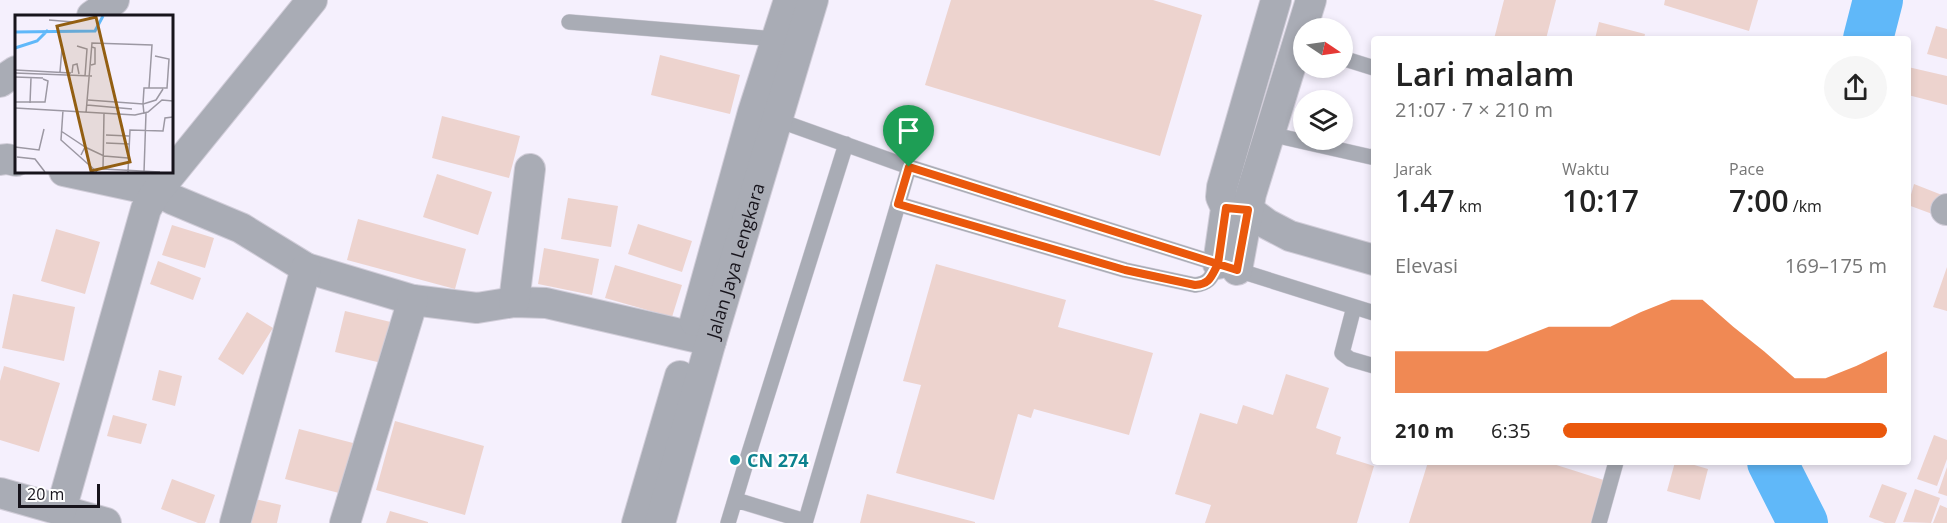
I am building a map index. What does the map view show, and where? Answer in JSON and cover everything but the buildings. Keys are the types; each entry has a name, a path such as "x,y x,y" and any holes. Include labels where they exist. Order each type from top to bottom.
{"street":[{"path":"93,15 114,0"},
{"path":"61,510 146,209 157,191 312,0"},
{"name":"Jalan Jaya Lengkara","path":"765,116 776,39 789,0"},
{"name":"Jalan Jaya Lengkara","path":"637,523 701,338 765,116 813,0"},
{"path":"1276,0 1221,197 1237,209 1256,215 1267,224 1290,236 1371,259"},
{"path":"1307,18 1311,0"},
{"path":"1227,267 1237,209 1251,194 1293,67"},
{"path":"0,82 15,72"},
{"path":"0,159 15,161"},
{"path":"514,302 530,169"},
{"path":"69,172 157,191 241,228 306,268 413,300 477,308 530,301 561,305 701,338"},
{"path":"235,523 306,268"},
{"path":"345,523 413,300"},
{"name":"Jalan Jaya Lengkara","path":"660,523 701,338"},
{"path":"0,493 106,523"}],"lane":[{"path":"569,22 776,39"},
{"path":"1353,62 1371,68"},
{"path":"765,116 909,167 1371,312"},
{"path":"1270,134 1371,157"},
{"path":"728,523 846,144"},
{"path":"736,500 805,522 909,167"},
{"path":"898,204 1125,270 1195,285 1204,284 1227,267"},
{"path":"1354,306 1342,353 1350,359 1371,365"},
{"path":"1599,523 1615,465"}],"waterway":[{"path":"1869,36 1878,0"},
{"path":"1774,465 1803,523"}],"place":[{"name":"CN 274","path":"735,460"}],"route":[{"path":"909,167 898,204 1125,270 1195,285 1204,284 1210,279 1218,264 1237,270 1248,210 1226,208 1218,264 909,167"}]}
